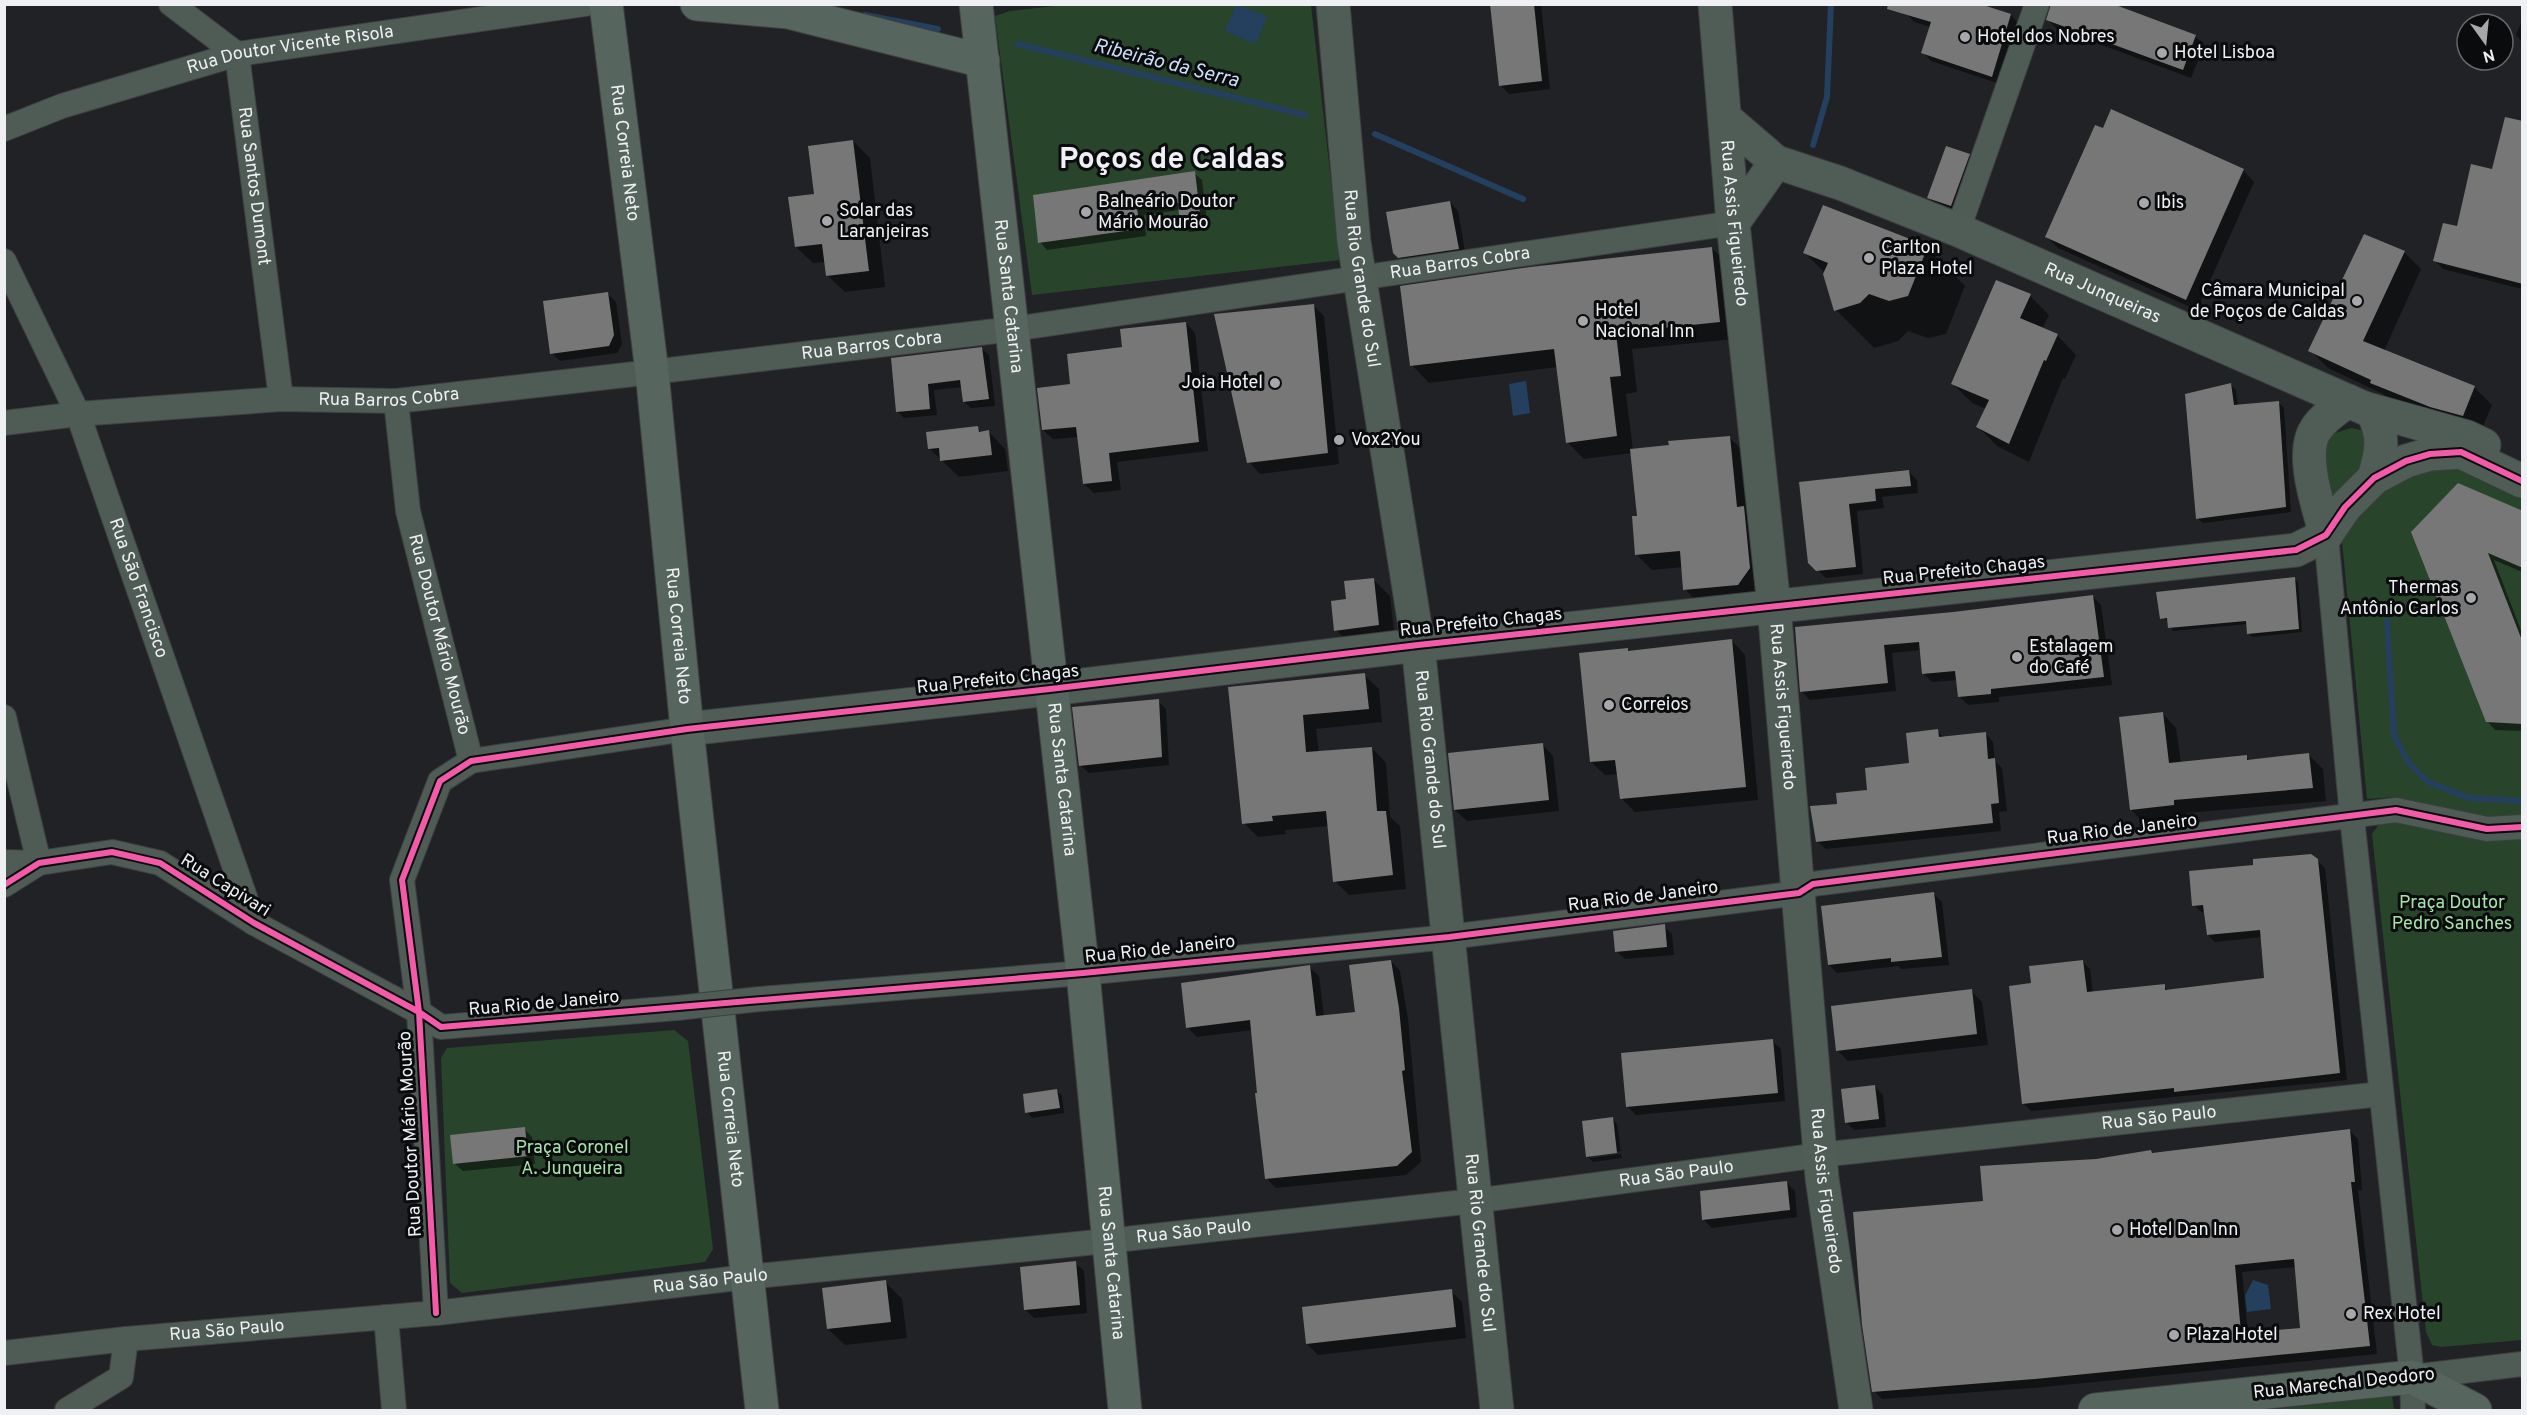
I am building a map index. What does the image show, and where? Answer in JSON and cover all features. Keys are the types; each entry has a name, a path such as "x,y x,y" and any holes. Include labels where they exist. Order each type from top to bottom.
{"main road":[{"name":"Rua Correia Neto","path":"606,4 652,372 687,729 762,1410"},
{"path":"697,4 788,12 983,61"},
{"name":"Rua Santa Catarina","path":"976,4 1083,973 1125,1410"},
{"path":"2412,1377 2475,1410"},
{"name":"Rua Marechal Deodoro","path":"2095,1410 2412,1377"}],"street":[{"path":"171,4 237,54"},
{"name":"Rua Doutor Vicente Risola","path":"4,129 62,106 237,54 585,4"},
{"name":"Rua Rio Grande do Sul","path":"1333,4 1359,279 1418,645 1497,1410"},
{"name":"Rua Assis Figueiredo","path":"1715,4 1733,223 1774,606 1820,1155 1856,1410"},
{"path":"1958,230 2037,4"},
{"name":"Rua Santos Dumont","path":"237,54 281,399"},
{"name":"Rua Junqueiras","path":"1726,120 1776,162 1840,183 1958,230 2360,406 2467,437 2523,463"},
{"path":"1733,223 1776,162"},
{"name":"Rua Barros Cobra","path":"4,423 78,414 281,399 396,401 652,372 1013,328 1733,223"},
{"name":"Rua São Francisco","path":"4,261 78,414 254,923"},
{"name":"Rua Doutor Mário Mourão","path":"396,401 408,511 471,761 440,781 402,880 419,1012 436,1313"},
{"path":"2374,478 2381,456 2381,428 2360,406 2326,417 2314,431 2310,448 2311,471 2326,535 2352,817 2412,1377 2413,1410"},
{"name":"Rua Prefeito Chagas","path":"471,761 687,729 1418,645 1774,606 1983,586 2296,550 2326,535 2345,507 2374,478 2406,461 2430,453 2461,452 2523,481"},
{"path":"4,717 39,863 4,862"},
{"name":"Rua Rio de Janeiro","path":"419,1012 441,1027 1083,973 1449,937 1799,893 1813,884 2396,810 2487,829 2523,827"},
{"name":"Rua Capivari","path":"4,885 39,863 112,852 160,863 254,923 419,1012"},
{"name":"Rua São Paulo","path":"4,1353 126,1339 436,1313 747,1276 1107,1241 1474,1201 1820,1155 2381,1094"},
{"path":"386,1317 394,1410"},
{"path":"67,1410 121,1377 126,1339"},
{"name":"Rua Marechal Deodoro","path":"2412,1377 2523,1365"}],"green space":[{"path":"1074,4 1311,5 1340,260 1032,295 995,16 1010,11"},
{"path":"2351,428 2361,430 2369,437 2370,462 2330,506 2320,459 2329,435"},
{"path":"2459,460 2522,490 2522,816 2492,820 2396,797 2367,799 2342,541 2354,518 2387,485"},
{"name":"Praça Doutor Pedro Sanches","path":"2407,818 2478,839 2522,838 2522,1340 2441,1347 2432,1345 2426,1332 2372,834 2383,819"},
{"name":"Praça Coronel A. Junqueira","path":"674,1030 688,1041 713,1249 705,1262 462,1293 450,1283 441,1058 447,1048"},
{"path":"2392,1396 2394,1410 2266,1410"}],"water":[{"path":"1236,5 1267,16 1256,44 1225,31"},
{"path":"1526,381 1530,413 1513,416 1509,384"},
{"path":"2253,1280 2268,1285 2271,1309 2247,1312 2245,1296"}],"building":[{"path":"1490,4 1534,4 1542,81 1499,86"},
{"name":"Hotel dos Nobres","path":"1888,4 1980,4 2011,14 1992,77 1921,53 1931,22 1887,9"},
{"name":"Hotel Lisboa","path":"2051,4 2113,4 2196,35 2183,70 2046,20"},
{"name":"Ibis","path":"2111,109 2244,169 2186,300 2045,237 2095,125 2103,128"},
{"path":"2505,117 2523,121 2523,284 2433,261 2443,223 2457,226 2471,164 2492,169"},
{"name":"Solar das Laranjeiras","path":"853,140 869,271 826,276 822,244 795,247 788,197 814,194 808,146"},
{"path":"1946,146 1970,154 1951,206 1927,198"},
{"name":"Balneário Doutor Mário Mourão","path":"1195,171 1201,223 1180,225 1178,203 1137,208 1140,229 1038,243 1033,195"},
{"path":"1450,201 1459,249 1398,258 1393,253 1386,212"},
{"name":"Carlton Plaza Hotel","path":"1823,205 1928,246 1908,296 1889,301 1869,294 1860,303 1834,311 1823,274 1828,263 1803,253"},
{"path":"2364,234 2405,251 2363,341 2475,386 2463,416 2430,407 2370,383 2371,380 2308,351"},
{"path":"1712,247 1720,322 1616,333 1621,376 1610,377 1617,436 1566,443 1554,349 1410,366 1400,286 1530,267"},
{"path":"1996,280 2031,294 2020,318 2058,334 2046,361 2044,360 2009,444 1976,427 1989,400 1951,384"},
{"path":"608,292 614,335 609,346 550,354 543,301"},
{"name":"Joia Hotel","path":"1314,304 1328,453 1247,463 1214,314"},
{"path":"1186,322 1199,442 1109,453 1112,481 1083,484 1076,427 1042,430 1037,388 1070,384 1067,354 1122,347 1120,329"},
{"path":"982,347 989,399 963,402 960,380 928,384 930,409 896,412 891,358"},
{"path":"2231,383 2234,405 2279,401 2286,507 2196,519 2185,394"},
{"path":"978,426 979,432 989,430 992,455 940,461 939,448 928,449 926,432"},
{"path":"1730,436 1737,507 1744,506 1750,568 1738,585 1683,590 1680,551 1635,555 1632,516 1637,516 1630,449 1669,445 1668,441"},
{"path":"1909,470 1911,486 1875,489 1876,501 1849,504 1856,567 1816,571 1808,563 1799,482"},
{"name":"Thermas Antônio Carlos","path":"2458,483 2523,511 2523,568 2488,553 2523,643 2523,724 2486,722 2411,532"},
{"path":"2295,577 2299,629 2247,634 2246,621 2168,628 2167,618 2160,619 2156,592"},
{"path":"1374,578 1379,625 1334,631 1331,601 1346,599 1344,581"},
{"path":"2093,595 2104,677 1991,689 1991,694 1958,697 1955,671 1922,674 1919,642 1884,645 1888,683 1800,692 1795,627 1953,612"},
{"path":"1732,639 1746,787 1620,799 1615,760 1590,762 1579,653 1628,648 1628,651"},
{"path":"1365,673 1369,709 1303,715 1306,752 1372,747 1377,811 1386,811 1393,875 1333,882 1326,811 1272,816 1273,821 1242,824 1228,687"},
{"path":"1159,699 1162,757 1079,766 1072,707"},
{"path":"2163,712 2169,763 2247,755 2247,760 2309,753 2313,788 2174,800 2174,805 2130,810 2119,717"},
{"path":"1938,729 1939,737 1986,732 1988,759 1995,758 1999,803 1991,804 1993,823 1816,842 1810,806 1837,804 1836,793 1867,790 1865,768 1909,763 1906,733"},
{"path":"1543,743 1549,800 1454,810 1448,753"},
{"path":"2311,854 2318,859 2340,1073 2174,1092 2174,1088 2022,1104 2009,986 2031,983 2029,966 2083,960 2087,992 2165,984 2165,990 2264,978 2260,930 2207,935 2203,905 2192,906 2189,871 2253,865 2253,859"},
{"path":"1934,892 1942,957 1891,962 1891,958 1828,965 1821,906"},
{"path":"1665,924 1667,947 1615,952 1613,931"},
{"path":"1391,960 1399,1008 1405,1070 1402,1071 1412,1152 1397,1166 1265,1179 1255,1093 1257,1093 1250,1020 1186,1028 1181,983 1310,965 1316,1016 1355,1012 1349,965"},
{"path":"1972,989 1977,1034 1836,1051 1831,1006"},
{"path":"1773,1039 1778,1093 1626,1107 1621,1053"},
{"path":"1875,1085 1879,1119 1845,1123 1841,1089"},
{"path":"1057,1089 1060,1108 1025,1113 1023,1094"},
{"path":"1613,1117 1617,1153 1586,1157 1582,1121"},
{"path":"525,1127 528,1156 453,1164 450,1135"},
{"path":"2350,1129 2355,1182 2351,1182 2370,1346 2035,1379 1872,1392 1862,1325 1853,1212 1983,1201 1980,1166 2096,1159 2151,1150 2152,1153","holes":["2294,1259 2300,1328 2241,1333 2235,1265"]},
{"path":"1787,1181 1790,1210 1702,1220 1700,1191"},
{"path":"1076,1261 1080,1305 1024,1310 1020,1267"},
{"path":"886,1280 891,1322 827,1329 822,1288"},
{"path":"1452,1289 1456,1327 1306,1344 1302,1307"}],"waterway":[{"path":"1813,145 1827,97 1831,4"},
{"name":"Ribeirão da Serra","path":"865,15 938,29"},
{"name":"Ribeirão da Serra","path":"1018,44 1305,115"},
{"name":"Ribeirão da Serra","path":"1375,134 1523,199"},
{"name":"Ribeirão da Serra","path":"2387,621 2394,736 2409,763 2428,782 2469,798 2522,801"}],"cycle path":[{"path":"436,1313 419,1012 402,880 440,781 471,761 687,729 1418,645 2296,550 2326,535 2345,507 2374,478 2406,461 2430,454 2461,452 2522,481"},
{"path":"4,885 39,863 112,852 160,863 254,923 419,1012 441,1027 1083,973 1449,937 1799,893 1813,884 2396,810 2487,829 2522,827"}],"place":[{"name":"Hotel dos Nobres","path":"1965,37"},
{"name":"Hotel Lisboa","path":"2162,53"},
{"name":"Ibis","path":"2144,203"},
{"name":"Balneário Doutor Mário Mourão","path":"1086,212"},
{"name":"Solar das Laranjeiras","path":"827,221"},
{"name":"Carlton Plaza Hotel","path":"1869,258"},
{"name":"Câmara Municipal de Poços de Caldas","path":"2357,301"},
{"name":"Hotel Nacional Inn","path":"1583,321"},
{"name":"Joia Hotel","path":"1275,383"},
{"name":"Vox2You","path":"1339,440"},
{"name":"Thermas Antônio Carlos","path":"2471,598"},
{"name":"Estalagem do Café","path":"2017,657"},
{"name":"Correios","path":"1609,705"},
{"name":"Hotel Dan Inn","path":"2117,1230"},
{"name":"Rex Hotel","path":"2351,1314"},
{"name":"Plaza Hotel","path":"2174,1335"}],"district":[{"name":"Poços de Caldas","path":"1172,160"}]}
